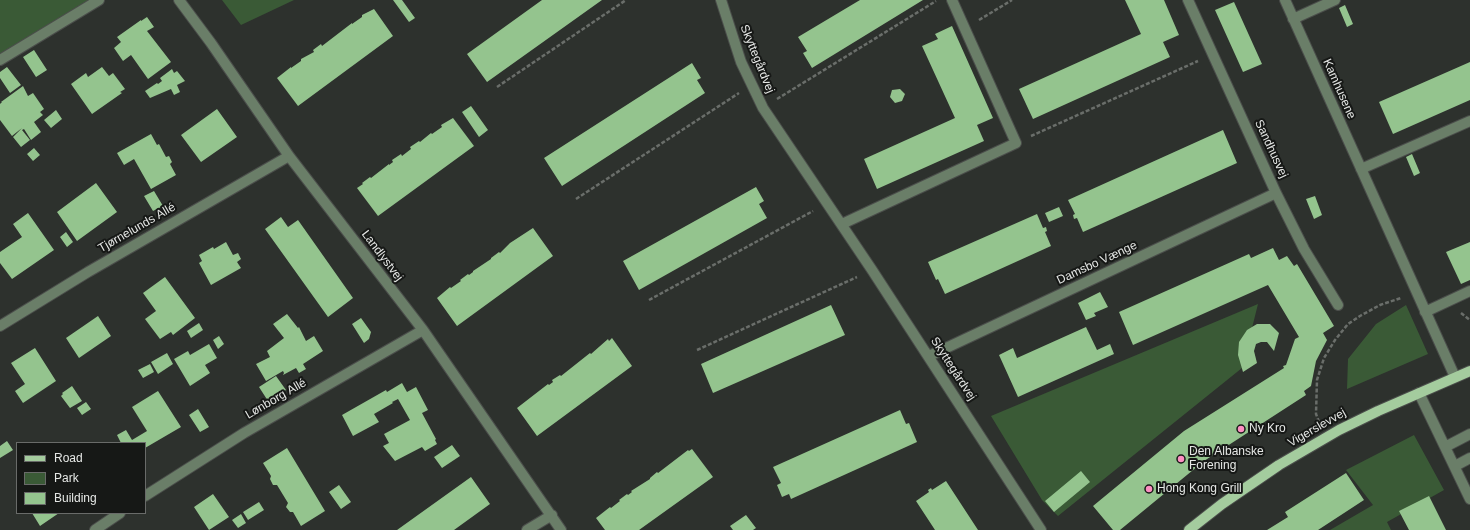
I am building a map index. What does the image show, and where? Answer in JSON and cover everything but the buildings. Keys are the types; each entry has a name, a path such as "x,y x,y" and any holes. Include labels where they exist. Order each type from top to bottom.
{"main road":[{"name":"Vigerslevvej","path":"1189,530 1222,504 1279,465 1324,438 1378,410 1470,371"}],"street":[{"path":"0,60 99,0"},
{"name":"Landlystvej","path":"179,0 211,43 289,156 423,330 561,530"},
{"name":"Skyttegårdvej","path":"721,0 741,62 763,108 929,356 1041,530"},
{"path":"842,224 1016,143 952,0"},
{"name":"Sandhusvej","path":"1188,0 1276,193 1304,249 1338,305"},
{"name":"Kamhusene","path":"1284,0 1455,377"},
{"path":"1293,19 1335,0"},
{"path":"1361,169 1470,121"},
{"name":"Tjørnelunds Allé","path":"0,326 88,272 289,156"},
{"name":"Damsbo Vænge","path":"929,356 1276,193"},
{"path":"1425,312 1470,291"},
{"name":"Lønborg Allé","path":"146,495 244,432 423,330"},
{"path":"1419,393 1470,499"},
{"path":"1445,447 1470,434"},
{"path":"1454,466 1470,458"},
{"path":"96,530 119,514"},
{"path":"527,530 552,515"}],"path":[{"path":"497,87 626,0"},
{"path":"763,108 938,0"},
{"path":"965,29 1012,0"},
{"path":"1016,143 1212,54"},
{"path":"576,199 751,85"},
{"path":"649,300 828,203"},
{"path":"697,350 872,270"},
{"path":"1324,438 1316,414 1317,380 1324,358 1335,340 1348,324 1380,305 1400,298 1419,297"},
{"path":"1442,304 1462,314 1470,320"}],"green space":[{"path":"0,0 92,0 0,55"},
{"path":"222,0 294,0 241,25"},
{"path":"1258,304 1242,368 1058,516 1042,500 991,416"},
{"path":"1406,305 1428,354 1347,389 1348,359 1376,324"},
{"path":"1414,435 1444,490 1387,522 1391,530 1330,530 1373,505 1346,470"}],"place":[{"name":"Ny Kro","path":"1241,429"},
{"name":"Den Albanske Forening","path":"1181,459"},
{"name":"Hong Kong Grill","path":"1149,489"}]}
